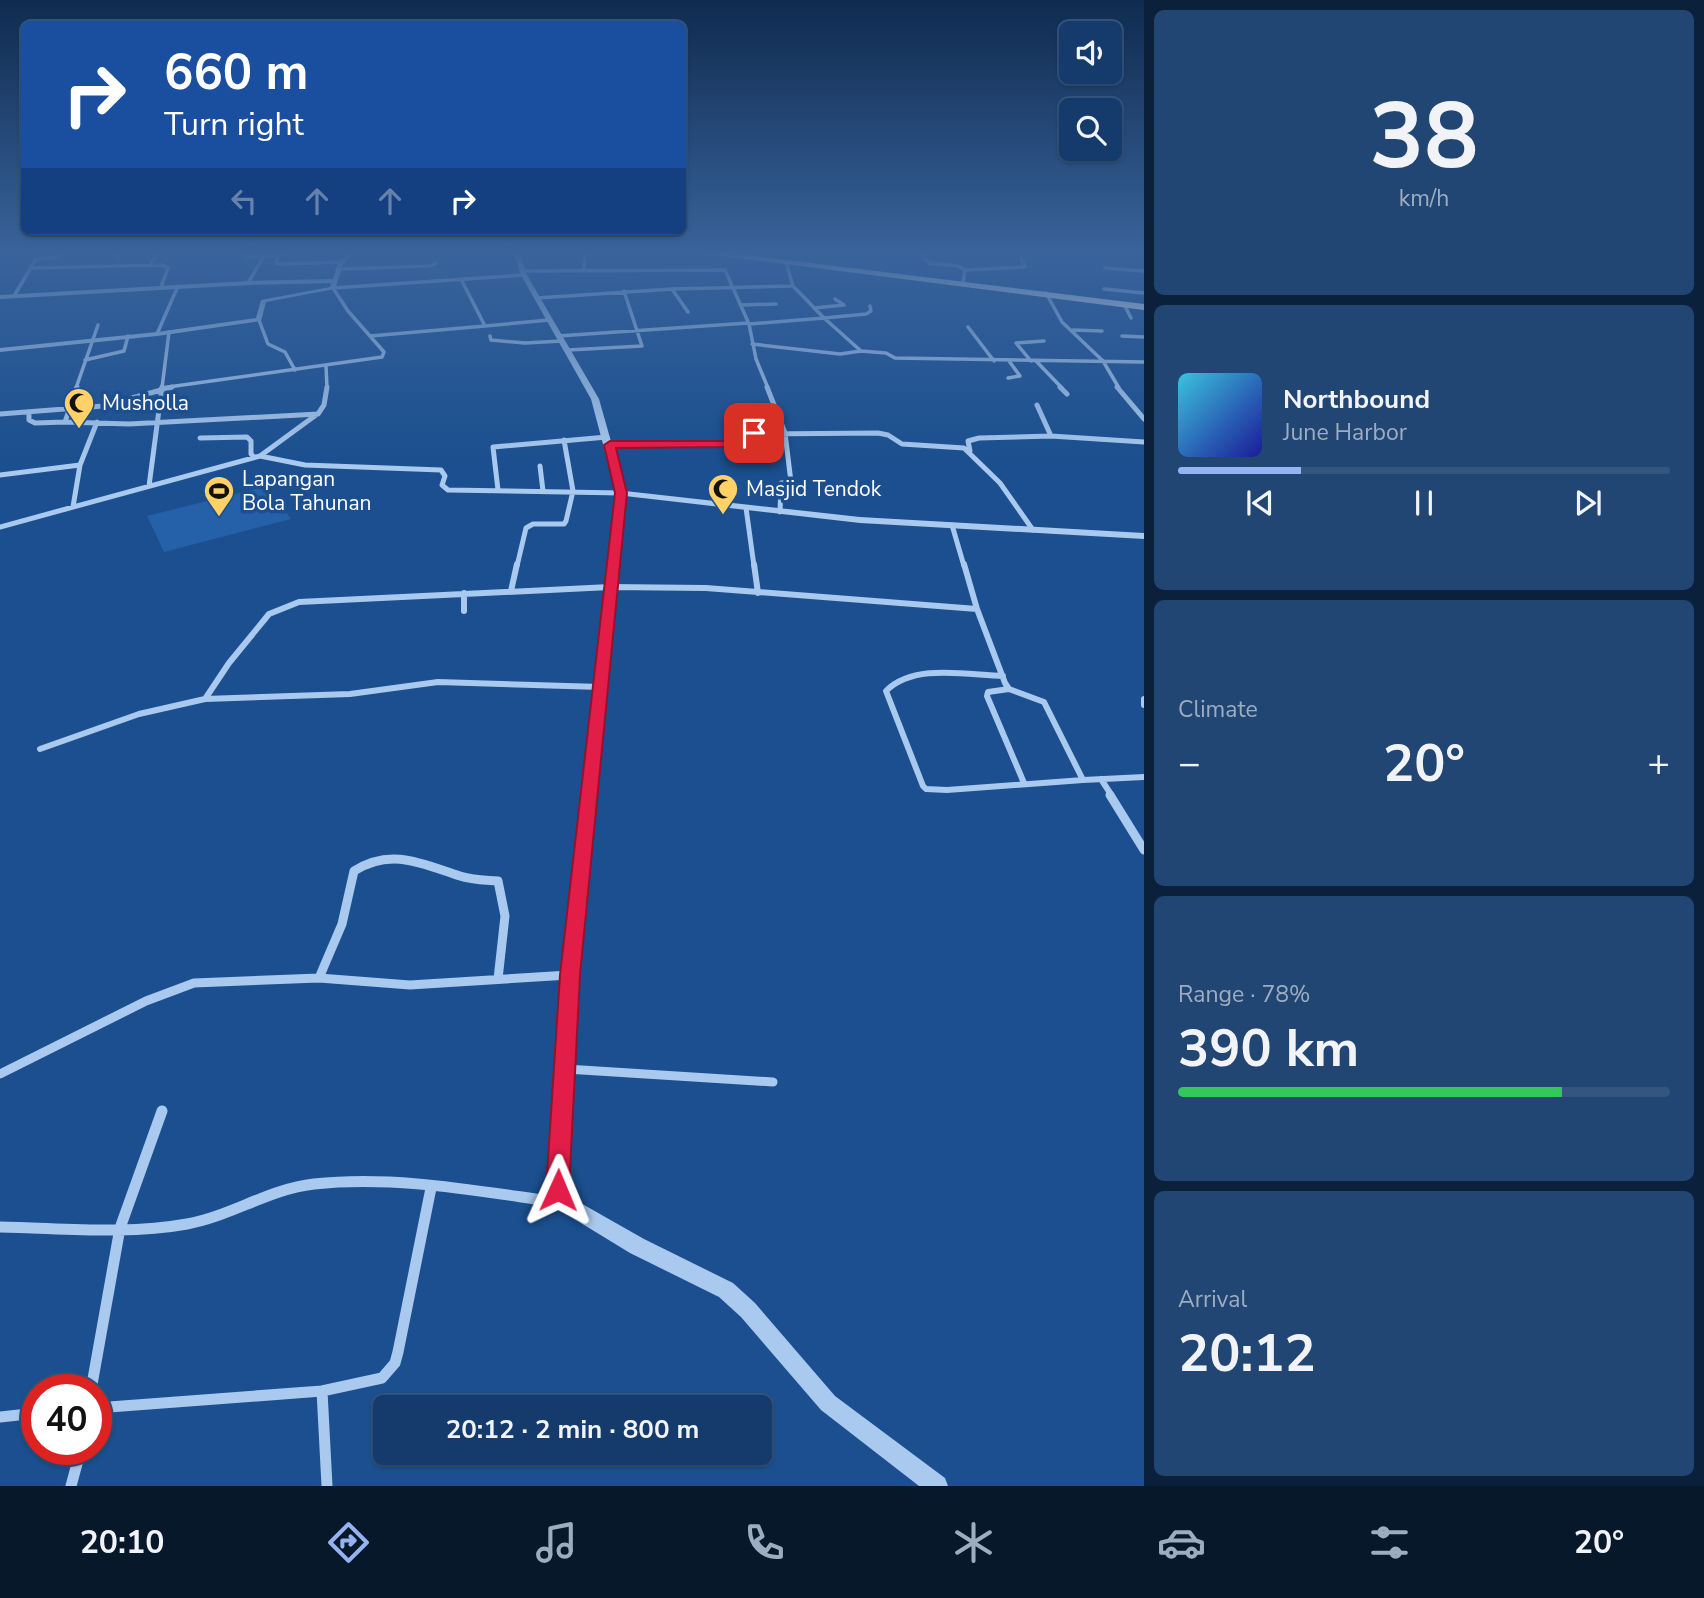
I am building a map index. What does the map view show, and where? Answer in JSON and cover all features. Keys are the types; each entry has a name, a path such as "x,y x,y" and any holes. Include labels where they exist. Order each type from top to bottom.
{"street":[{"path":"156,334 162,320"},
{"path":"0,350 256,320"},
{"path":"259,320 268,344 285,352 295,370"},
{"path":"0,414 82,409 122,402 162,388 326,366 384,355 356,320"},
{"path":"482,320 485,326"},
{"path":"370,336 545,320"},
{"path":"549,320 595,399 621,493 570,975 556,1183 564,1203"},
{"path":"568,350 641,347 633,320"},
{"path":"490,336 491,340 526,343 636,329 789,320"},
{"path":"827,320 861,351"},
{"path":"1061,320 1103,361 1112,380 1144,419"},
{"path":"749,323 752,344 785,433 787,465 792,476 791,482 781,483 780,512"},
{"path":"65,422 98,325"},
{"path":"968,327 994,361"},
{"path":"1072,330 1102,331"},
{"path":"149,486 169,332"},
{"path":"85,359 124,351 128,336"},
{"path":"1122,336 1144,337"},
{"path":"1044,341 1016,343 1067,394"},
{"path":"752,344 840,354 861,351 886,353 895,358 1144,362"},
{"path":"1008,378 1020,376 1009,361"},
{"path":"0,527 257,456 318,414 324,407 328,373 326,366"},
{"path":"1037,405 1051,436"},
{"path":"29,412 29,420 35,423 129,424 318,414"},
{"path":"72,507 80,465 97,422"},
{"path":"498,489 493,447 564,440 727,444 739,443 747,434 877,433 888,435 902,444 960,447 970,451 999,483 1033,530"},
{"path":"200,438 247,436 251,441 251,454 293,465 435,469 444,474 442,485 445,489 621,493 860,520 1144,536"},
{"path":"970,451 968,441 972,439 1051,436 1144,442"},
{"path":"511,591 526,528 533,524 564,524 573,491 564,440"},
{"path":"0,475 80,465"},
{"path":"540,466 542,491"},
{"path":"746,508 758,593"},
{"path":"952,525 977,609 1009,689"},
{"path":"205,699 214,682 269,614 283,607 342,599 610,587 706,588 977,609"},
{"path":"464,593 464,611"},
{"path":"1003,676 936,674 905,677 894,681 886,691 919,779 926,789 947,790 1144,777"},
{"path":"40,749 139,714 205,699 351,694 438,682 601,687"},
{"path":"1024,783 988,692 1009,689 1043,701 1083,780"},
{"path":"1144,699 1144,705"},
{"path":"1101,779 1144,850"},
{"path":"319,978 342,924 354,871 368,862 395,859 424,862 462,877 498,881 503,892 504,907 498,979"},
{"path":"0,1074 177,988 221,980 275,981 319,978 410,985 570,975"},
{"path":"565,1069 773,1082"},
{"path":"94,1374 120,1228 162,1111"},
{"path":"0,1227 120,1228 193,1222 310,1184 366,1181 564,1203 637,1246 726,1290 748,1310 828,1403 937,1486"},
{"path":"112,1407 322,1391 382,1378 395,1363 431,1188"},
{"path":"322,1391 327,1486"},
{"path":"0,1417 21,1415"},
{"path":"71,1486 77,1465"}],"shaded area":[{"name":"Lapangan Bola Tahunan","path":"267,486 291,519 164,552 147,516"}],"place":[{"name":"Musholla","path":"79,430"},
{"name":"Masjid Tendok","path":"723,516"},
{"name":"Lapangan Bola Tahunan","path":"219,518"}],"route":[{"path":"558,1190 556,1183 570,975 621,493 610,445 734,444 739,443 744,435 754,433"}]}
